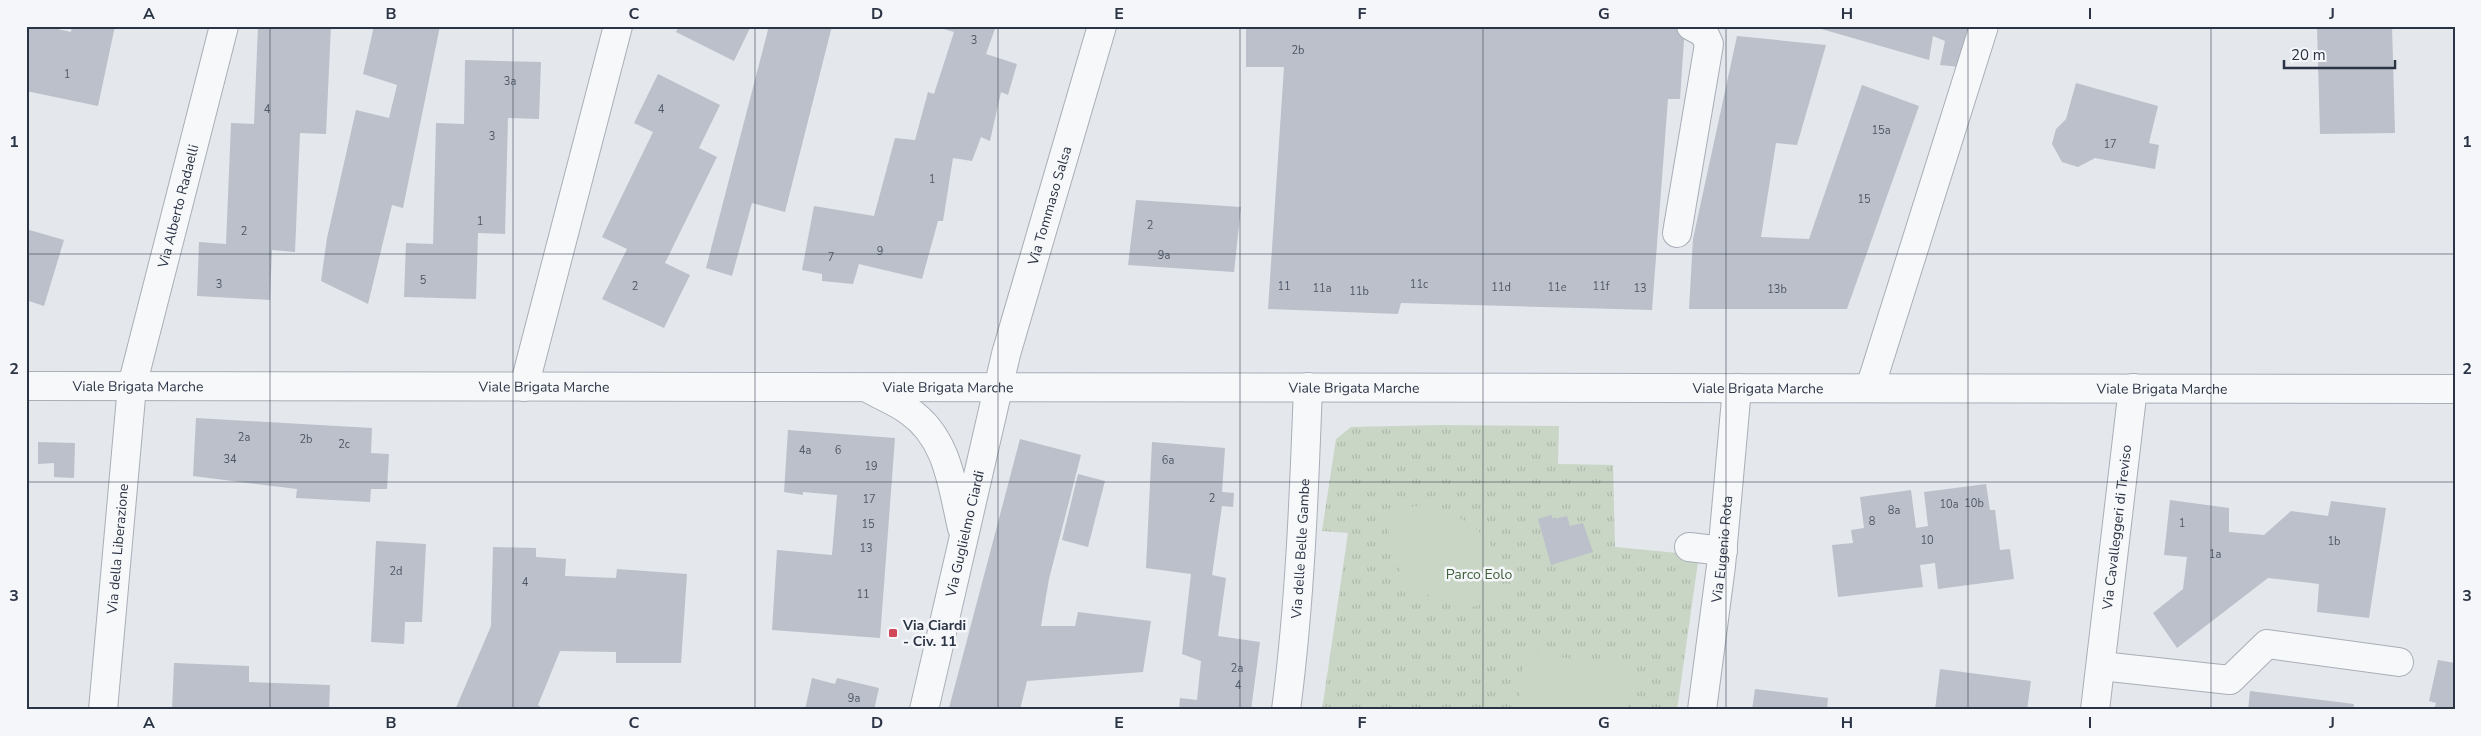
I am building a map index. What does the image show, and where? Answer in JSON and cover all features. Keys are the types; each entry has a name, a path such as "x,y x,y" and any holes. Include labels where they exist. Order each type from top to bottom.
{"street":[{"name":"Via Alberto Radaelli","path":"132,386 224,26"},
{"path":"524,386 618,26"},
{"name":"Via Tommaso Salsa","path":"998,386 1102,26"},
{"path":"1677,232 1709,44 1704,33 1691,26"},
{"path":"1870,388 1984,26"},
{"name":"Viale Brigata Marche","path":"26,386 2455,389"},
{"name":"Via della Liberazione","path":"103,710 132,386"},
{"path":"864,386 908,410 936,438 945,458 964,533"},
{"name":"Via Guglielmo Ciardi","path":"924,710 998,386"},
{"name":"Via delle Belle Gambe","path":"1286,710 1294,651 1301,554 1308,387"},
{"name":"Via Eugenio Rota","path":"1702,710 1723,551 1738,388"},
{"name":"Via Cavalleggeri di Treviso","path":"2095,710 2133,388"},
{"path":"1689,547 1723,551"},
{"path":"2101,666 2230,680 2267,644 2398,662"}],"green space":[{"name":"Parco Eolo","path":"1439,425 1559,426 1558,464 1613,465 1615,547 1699,555 1677,710 1322,710 1348,533 1322,531 1336,439 1351,427"},
{"path":"1427,505 1464,520 1484,537 1498,560 1501,573 1501,589 1495,597 1482,604 1469,607 1454,605 1425,593 1403,573 1395,562 1391,551 1389,517 1402,509"},
{"path":"1525,653 1633,666 1627,710 1517,710"}],"building":[{"path":"26,26 44,26 71,32 72,26 115,26 98,106 26,91"},
{"path":"258,26 331,26 326,134 300,133 295,252 272,250 270,300 197,296 199,242 226,244 231,123 254,124"},
{"path":"374,26 440,26 403,208 392,205 368,304 321,281 327,238 356,110 389,118 397,85 363,74"},
{"path":"679,26 751,26 734,61 676,32"},
{"path":"769,26 832,26 785,212 752,203 732,276 706,268"},
{"path":"934,26 996,26 986,54 1017,64 1008,95 1001,92 990,141 981,137 972,161 953,158 943,221 938,221 922,279 859,264 853,284 822,281 822,274 802,270 814,206 874,216 895,138 915,140 928,92 934,94 954,32"},
{"path":"1246,26 1685,26 1680,99 1668,99 1652,310 1401,303 1398,314 1268,309 1284,67 1246,67"},
{"path":"1811,26 1972,26 1960,67 1940,65 1945,41 1933,36 1929,60"},
{"path":"2317,26 2392,26 2395,133 2320,134"},
{"path":"1737,36 1826,45 1797,145 1776,143 1761,237 1809,239 1862,85 1919,106 1847,309 1689,309 1693,239"},
{"path":"465,60 541,62 539,119 508,118 505,234 478,233 476,299 404,297 406,243 433,244 436,123 464,124"},
{"path":"658,74 720,105 699,148 717,157 665,263 690,275 664,328 602,299 627,249 602,237 653,132 634,123"},
{"path":"2076,83 2158,106 2149,143 2159,145 2155,169 2095,158 2078,167 2062,162 2052,144 2056,129 2066,119"},
{"path":"1136,200 1241,207 1234,272 1128,265"},
{"path":"26,229 64,240 44,306 26,300"},
{"path":"196,418 372,428 371,453 389,454 387,489 371,489 370,502 296,498 297,489 193,476"},
{"path":"788,430 895,438 880,638 772,630 777,550 832,555 837,495 803,492 803,495 784,492"},
{"path":"1020,439 1081,455 1049,579 1041,626 1075,626 1078,612 1151,621 1143,672 1027,681 1020,710 949,708"},
{"path":"38,442 75,443 74,478 54,477 54,463 38,464"},
{"path":"1152,442 1225,448 1222,492 1234,493 1233,507 1222,506 1212,575 1226,578 1218,636 1260,642 1251,710 1179,710 1180,698 1197,700 1201,661 1182,654 1191,574 1146,568"},
{"path":"1078,474 1105,481 1088,547 1062,540"},
{"path":"1986,484 1990,510 1995,510 2000,550 2010,549 2014,579 1938,589 1935,563 1920,565 1923,587 1838,597 1832,545 1853,543 1851,530 1864,528 1860,497 1911,490 1916,528 1928,526 1924,492"},
{"path":"2170,500 2229,508 2229,532 2264,535 2291,511 2328,516 2331,501 2386,508 2369,618 2317,612 2319,584 2268,578 2177,648 2153,613 2183,589 2187,557 2164,555"},
{"path":"1551,515 1553,519 1567,516 1570,526 1583,523 1593,552 1551,565 1538,519"},
{"path":"376,541 426,544 422,622 405,622 404,644 371,642"},
{"path":"493,547 536,548 536,557 566,559 565,576 616,578 617,569 687,574 681,663 616,663 616,652 560,651 538,705 544,710 455,710 491,626"},
{"path":"2438,660 2455,663 2455,710 2434,710 2436,703 2429,701"},
{"path":"174,663 249,666 249,682 330,685 329,710 172,710"},
{"path":"1940,669 2031,681 2027,710 1935,710"},
{"path":"812,678 835,684 837,678 879,688 874,710 805,710"},
{"path":"1755,689 1828,698 1827,710 1752,710"},
{"path":"2250,691 2354,704 2353,710 2248,710"}],"place":[{"name":"Via Ciardi - Civ. 11","path":"893,633"}]}
